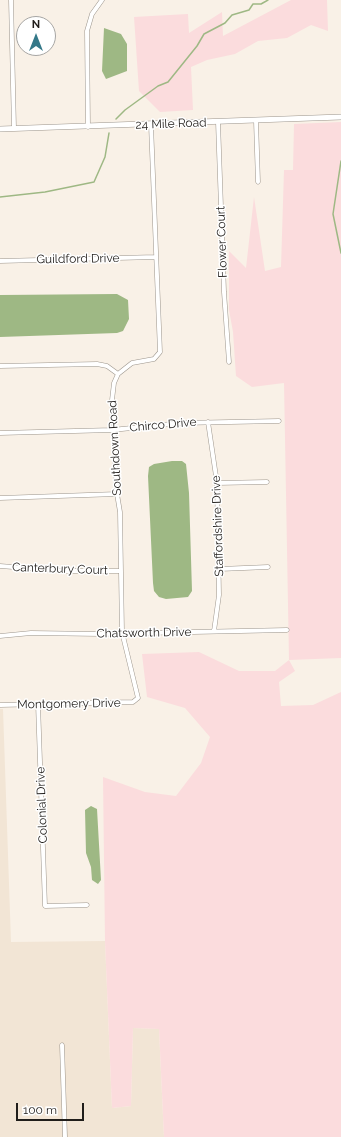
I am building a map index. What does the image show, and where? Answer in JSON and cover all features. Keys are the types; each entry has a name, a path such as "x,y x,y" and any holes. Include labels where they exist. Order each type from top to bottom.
{"street":[{"path":"12,0 14,128"},
{"path":"88,127 86,31 92,14 102,0"},
{"name":"24 Mile Road","path":"0,129 151,125 341,117"},
{"path":"256,121 258,182"},
{"name":"Flower Court","path":"218,122 228,362"},
{"path":"0,366 98,364 107,366 118,374 132,363 150,360 159,355 160,343 151,125"},
{"name":"Guildford Drive","path":"0,261 156,257"},
{"name":"Southdown Road","path":"118,374 112,392 112,430 117,494 120,512 122,632 125,649 138,691 137,700"},
{"name":"Chirco Drive","path":"0,433 112,430 208,422 279,421"},
{"name":"Staffordshire Drive","path":"208,422 218,483 220,569 219,595 214,631"},
{"path":"218,483 267,482"},
{"path":"0,498 117,494"},
{"name":"Canterbury Court","path":"0,566 65,570 120,571"},
{"path":"220,569 268,567"},
{"name":"Chatsworth Drive","path":"0,636 31,633 100,634 122,632 287,630"},
{"name":"Montgomery Drive","path":"0,705 126,702 137,700"},
{"name":"Colonial Drive","path":"38,704 45,906 87,905"},
{"path":"62,1045 65,1137"}],"shaded area":[{"path":"291,0 327,0 328,31 311,25 287,38 258,41 235,54 207,60 191,67 193,110 160,112 139,91 134,17 188,14 189,33 222,12 223,36"},
{"path":"104,28 121,34 127,44 127,71 106,79 102,71"},
{"path":"341,122 341,658 289,660 284,383 252,387 236,376 233,332 229,310 229,251 246,268 254,197 265,271 281,267 284,170 293,170 294,124"},
{"path":"117,294 128,300 129,319 123,331 117,333 0,337 0,295"},
{"path":"182,461 186,464 189,493 192,591 188,597 166,599 159,597 154,591 148,476 149,467 154,464"},
{"path":"199,652 239,671 275,671 289,660 295,671 279,682 281,706 313,705 341,692 341,1137 164,1137 159,1029 133,1028 131,1106 112,1108 105,941 103,777 145,792 176,796 201,763 210,737 185,708 147,697 142,654"},
{"path":"0,709 3,709 11,942 105,941 112,1108 131,1106 133,1028 159,1029 164,1137 0,1137"},
{"path":"91,806 97,809 101,880 98,884 92,880 91,867 86,853 85,810"}],"waterway":[{"path":"116,119 125,110 158,86 168,82 197,46 204,34 225,23 232,15 249,10 253,4 261,4 268,0"},
{"path":"0,197 45,192 94,182 105,157 109,133"},
{"path":"341,161 333,214 341,253"}]}
